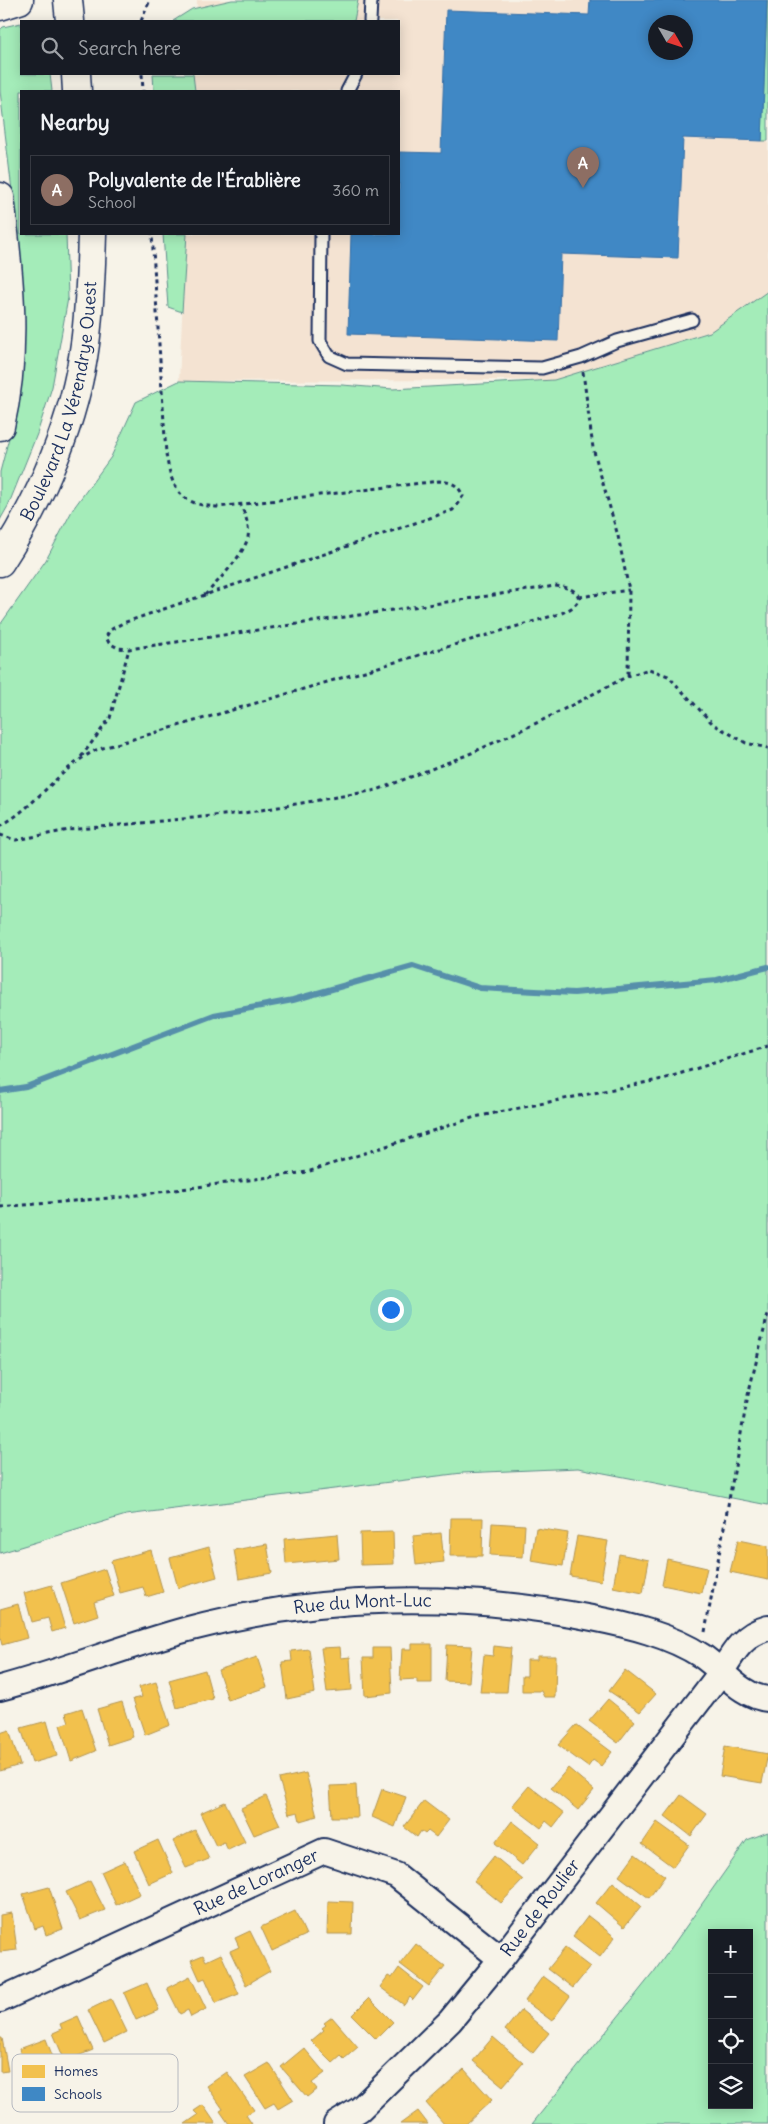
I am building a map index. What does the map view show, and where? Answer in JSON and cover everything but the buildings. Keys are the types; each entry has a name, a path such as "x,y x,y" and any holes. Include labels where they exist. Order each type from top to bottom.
{"main road":[{"path":"0,6 20,0"},
{"path":"70,0 71,20"},
{"path":"76,75 77,90"},
{"path":"0,197 11,295 12,330 7,393 0,426"},
{"name":"Boulevard La Vérendrye Ouest","path":"0,562 30,510 67,418 85,345 92,235"}],"street":[{"name":"Rue du Mont-Luc","path":"0,1688 198,1626 293,1608 375,1601 457,1602 532,1608 629,1627 701,1655 746,1693 768,1699"},
{"path":"722,1671 743,1640 768,1628"},
{"name":"Rue de Roulier","path":"336,2124 360,2109 450,2021 501,1958 722,1671"},
{"name":"Rue de Loranger","path":"0,2000 324,1851 396,1875 501,1958"}],"lane":[{"path":"370,20 371,0"},
{"path":"348,90 355,75"},
{"path":"321,235 320,341 329,356 347,364 542,368 581,357 616,341 692,320"}],"path":[{"path":"141,20 150,0"},
{"path":"142,75 143,90"},
{"path":"0,826 21,814 66,769 80,758 96,750 559,614 571,610 578,603 579,597 576,591 568,586 555,586 129,650 118,648 108,643 106,637 110,630 205,595 453,510 463,496 460,489 452,482 241,506 200,506 179,493 173,485 166,454 152,235"},
{"path":"581,357 593,448 618,536 629,590 628,676"},
{"path":"205,595 234,562 248,537 246,516 241,506"},
{"path":"579,597 629,590"},
{"path":"80,758 110,718 129,650"},
{"path":"0,835 16,840 69,830 244,813 377,790 467,755 541,721 628,676 649,669 659,671 680,687 712,724 746,743 768,748"},
{"path":"0,1207 123,1197 307,1172 475,1117 663,1079 768,1046"},
{"path":"701,1655 748,1395 768,1314"}],"shaded area":[{"path":"197,0 767,0 762,141 768,141 768,314 554,380 179,381 186,235 400,235 400,90 193,90 193,75 400,75 400,20 196,20"}],"green space":[{"path":"232,0 358,0 354,20 175,20 192,9"},
{"path":"767,0 768,141 762,141"},
{"path":"20,23 20,75 50,75 52,90 20,90 20,235 66,235 68,298 52,387 37,434 8,506 0,520 0,472 10,434 18,240 0,91 0,30 3,27"},
{"path":"153,75 193,75 195,90 154,90"},
{"path":"163,235 187,235 182,312 168,307"},
{"path":"768,291 768,1505 578,1468 462,1473 126,1515 0,1553 0,625 46,560 73,509 111,457 136,402 179,381 342,385 393,389 554,380 710,332"},
{"path":"768,1832 768,2124 532,2124 654,1972 747,1840"}],"waterway":[{"path":"0,1091 26,1087 214,1015 293,1000 413,966 480,988 574,993 717,980 768,967"}],"place":[{"name":"Polyvalente de l'Érablière","path":"583,188"}]}
